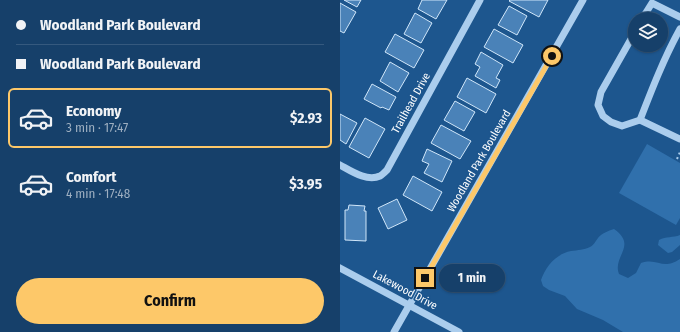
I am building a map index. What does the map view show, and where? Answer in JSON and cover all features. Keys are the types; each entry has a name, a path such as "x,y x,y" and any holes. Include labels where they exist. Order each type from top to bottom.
{"street":[{"name":"Trailhead Drive","path":"340,165 361,176 370,178 380,176 387,170 480,0"},
{"name":"Woodland Park Boulevard","path":"394,332 583,0"},
{"path":"645,12 650,1 680,18"},
{"path":"640,120 657,75 668,50 680,29"},
{"path":"628,44 601,92 598,105 603,116 622,126 640,120 680,139"},
{"name":"Lakewood Drive","path":"340,268 459,332"}],"path":[{"path":"676,159 680,152"}],"shaded area":[{"path":"647,144 680,163 680,218 676,225 619,193"},
{"path":"614,229 621,235 624,241 618,268 619,274 628,278 636,273 641,263 652,262 669,264 680,259 680,332 623,332 603,320 577,309 565,296 543,286 541,280 552,261 571,251 590,247 601,235"},
{"path":"680,235 680,245 672,252 668,253 658,245 659,240"}],"building":[{"path":"344,0 361,0 357,7"},
{"path":"422,0 447,0 436,19 418,9"},
{"path":"548,0 539,17 509,1"},
{"path":"340,3 356,12 344,33 340,31"},
{"path":"509,6 527,16 517,35 498,25"},
{"path":"415,13 432,23 421,43 404,34"},
{"path":"494,29 523,45 513,63 484,47"},
{"path":"395,34 424,50 414,68 385,52"},
{"path":"481,52 503,65 496,78 500,80 496,88 475,76 480,67 475,64"},
{"path":"390,62 409,73 398,92 380,81"},
{"path":"467,78 496,94 486,113 457,97"},
{"path":"372,84 396,97 389,110 382,107 381,108 364,99"},
{"path":"455,101 475,112 464,131 444,120"},
{"path":"340,114 357,123 346,144 340,140"},
{"path":"365,118 385,129 369,158 349,147"},
{"path":"441,125 471,141 460,159 431,143"},
{"path":"427,149 452,161 442,182 424,173 429,164 422,161"},
{"path":"413,176 442,192 432,211 403,195"},
{"path":"397,199 407,220 388,229 378,208"},
{"path":"349,205 365,206 366,241 345,240 345,210 348,210"}],"route":[{"path":"425,278 552,56"}]}
